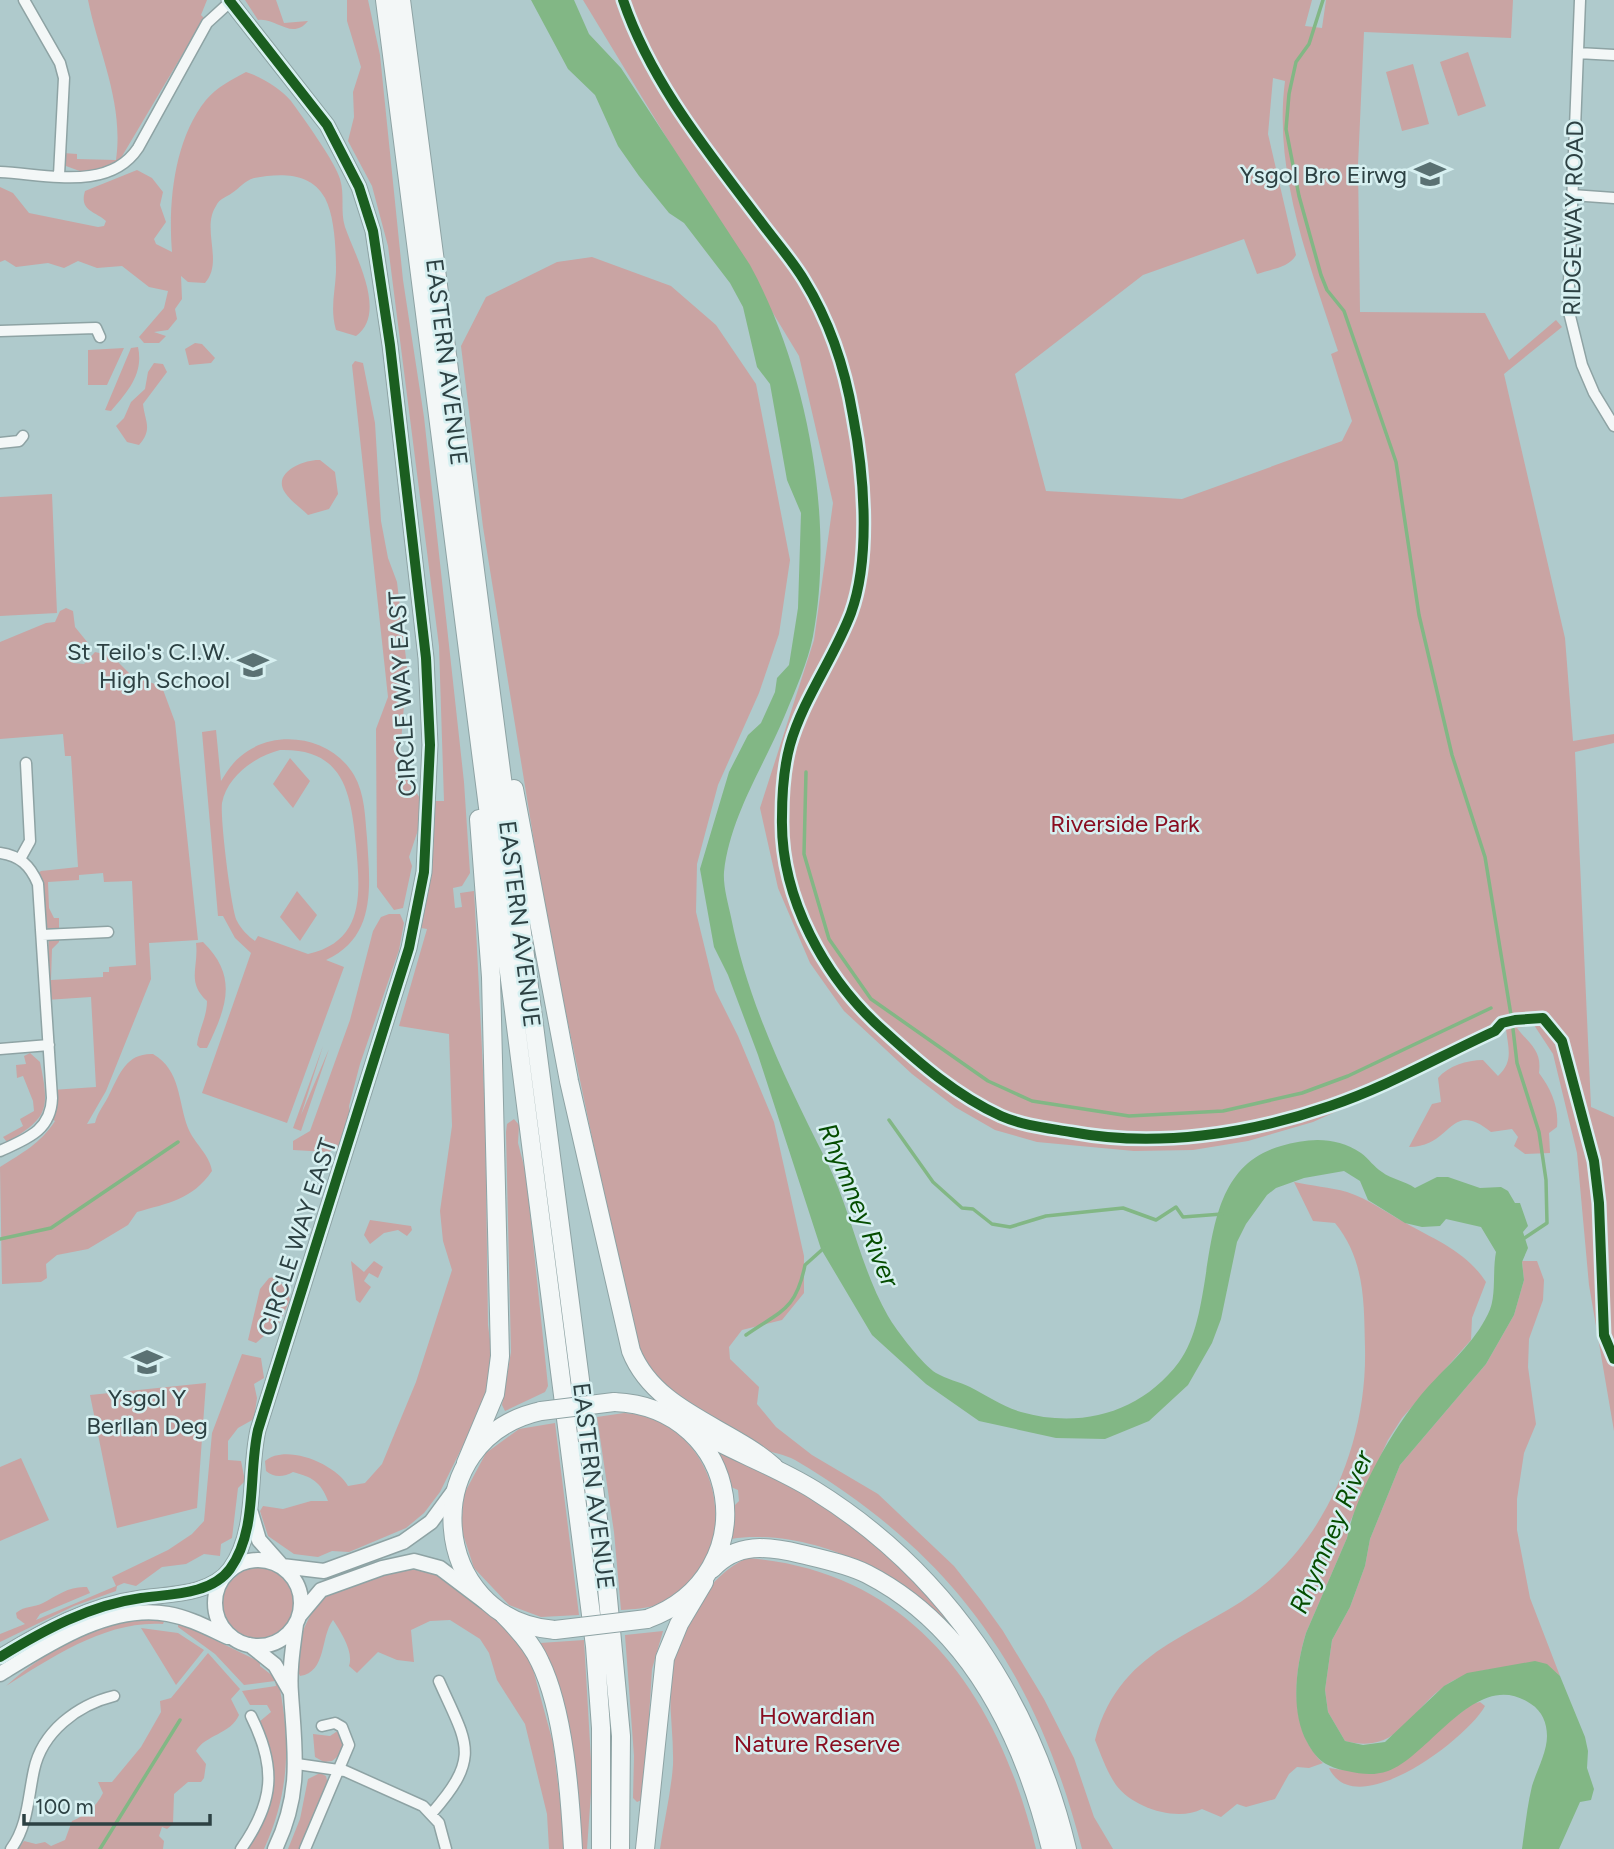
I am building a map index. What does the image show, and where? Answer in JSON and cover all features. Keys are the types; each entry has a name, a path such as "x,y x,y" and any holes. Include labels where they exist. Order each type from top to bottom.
{"main road":[{"name":"EASTERN AVENUE","path":"385,0 613,1640 621,1736 620,1849"},
{"name":"EASTERN AVENUE","path":"401,0 594,1646 601,1728 601,1849"},
{"path":"485,709 514,791 535,911 586,1158 595,1188 626,1337 641,1371 670,1399 760,1454 774,1467 831,1501 884,1540 966,1625 999,1675 1022,1718 1047,1779 1067,1849"},
{"path":"485,709 478,799 492,990 500,1356 495,1394 457,1487 451,1518 457,1556 468,1578 531,1646 548,1684 567,1780 573,1849"},
{"path":"586,1158 588,1188 621,1347 632,1371 646,1390 682,1422 709,1455 722,1484 726,1516 722,1541 708,1575 682,1617 665,1658 645,1849"},
{"path":"466,1463 484,1441 502,1426 541,1411 614,1402 651,1407 754,1461 774,1467"},
{"path":"500,1611 526,1625 555,1630 647,1619 674,1607 727,1554 745,1548 795,1552 866,1574 922,1611 964,1654 991,1694 1027,1770 1051,1849"}],"street":[{"path":"24,0 58,60 64,78 59,175"},
{"name":"RIDGEWAY ROAD","path":"1580,0 1568,298 1573,335 1594,393 1614,426"},
{"path":"0,172 107,175 132,157 207,23 229,1"},
{"name":"CIRCLE WAY EAST","path":"229,1 327,125 349,165 367,208 390,345 426,658 430,745 428,832 415,926 400,982 258,1430 253,1456 250,1509 229,1570"},
{"path":"1578,53 1614,55"},
{"path":"1572,195 1614,198"},
{"path":"0,331 96,328 100,337"},
{"path":"0,443 19,441 23,436"},
{"path":"20,859 30,841 26,763"},
{"path":"0,853 20,859 31,870 38,884 52,1098 50,1118 37,1133 0,1151"},
{"path":"42,935 108,932"},
{"path":"0,1049 49,1045"},
{"path":"0,1657 98,1607 118,1601 183,1593 208,1584 229,1570 255,1559 282,1566 324,1571 403,1542 431,1521 457,1487"},
{"name":"CIRCLE WAY EAST","path":"250,1509 260,1541 282,1566"},
{"path":"0,1674 74,1634 113,1618 137,1613 156,1612 181,1617 243,1643 269,1645 282,1639 321,1590 382,1568 414,1561 440,1568 475,1598 500,1611"},
{"path":"275,1849 290,1812 297,1764 290,1693 302,1602 299,1588 282,1566"},
{"path":"229,1570 215,1594 215,1609 220,1623 275,1665 290,1693"},
{"path":"432,1813 455,1786 465,1765 463,1739 439,1681"},
{"path":"11,1849 22,1830 35,1766 49,1736 97,1700 114,1696"},
{"path":"241,1849 264,1808 270,1775 266,1748 251,1716"},
{"path":"305,1849 349,1745 346,1733 335,1723 322,1726"},
{"path":"297,1764 340,1769 416,1802 432,1813 442,1829 446,1849"}],"green space":[{"path":"88,0 207,0 201,15 204,18 121,158 112,166 85,173 66,166 63,153 77,154 77,159 116,160 118,139 114,99"},
{"path":"245,0 276,0 284,23 308,21 302,27 290,29 258,20"},
{"path":"347,0 368,0 380,55 403,280 424,417 464,782 470,873 462,886 453,888 455,908 462,907 460,893 474,891 485,1111 488,1325 492,1356 488,1384 477,1417 440,1492 424,1513 406,1528 349,1552 332,1551 318,1557 294,1554 268,1536 260,1511 263,1506 283,1509 311,1501 328,1501 325,1495 315,1481 306,1476 293,1472 272,1475 266,1471 265,1461 274,1456 297,1455 310,1458 333,1470 348,1486 365,1483 382,1464 416,1382 452,1270 443,1241 440,1211 452,1126 449,1034 399,1026 427,929 415,927 430,801 444,801 439,646 388,246 372,186 348,141 354,117 353,92 361,67 347,21"},
{"name":"Riverside Park","path":"583,0 1312,0 1305,26 1322,28 1326,0 1513,0 1511,38 1364,32 1358,165 1360,312 1485,313 1509,360 1556,320 1562,327 1504,374 1565,638 1573,741 1614,734 1614,743 1575,752 1591,1107 1614,1117 1614,1431 1589,1285 1577,1153 1553,1054 1534,1025 1517,1028 1537,1053 1539,1073 1555,1105 1557,1127 1549,1133 1550,1153 1525,1154 1514,1146 1518,1137 1512,1129 1491,1132 1467,1120 1458,1122 1434,1140 1409,1147 1432,1104 1441,1102 1438,1078 1442,1074 1458,1064 1477,1060 1483,1060 1498,1076 1503,1070 1509,1054 1506,1029 1470,1051 1313,1122 1248,1141 1193,1150 1134,1151 1037,1142 995,1130 955,1107 912,1074 844,1011 810,963 778,888 760,808 814,640 833,503 799,356","holes":["1273,78 1285,81 1284,150 1289,184 1296,218 1338,351 1331,354 1352,421 1342,441 1182,499 1046,491 1015,374 1143,275 1244,239 1257,274 1284,265 1296,255 1268,134"]},
{"path":"1468,52 1486,106 1458,116 1440,62"},
{"path":"1413,64 1429,124 1402,131 1386,72"},
{"path":"246,72 271,84 291,101 337,172 345,227 361,268 369,299 365,326 356,336 336,330 334,322 336,254 333,224 325,198 312,183 294,176 254,178 219,201 212,215 213,265 210,275 205,283 188,282 181,276 182,299 175,309 177,319 168,330 154,332 166,336 159,343 144,343 139,337 164,308 168,291 149,287 122,266 97,268 78,261 64,268 48,263 16,267 5,260 0,262 0,187 13,193 29,213 98,227 104,226 106,221 86,207 85,191 137,170 152,178 163,192 160,205 166,222 154,239 156,244 172,252 173,193 180,153 187,134 195,116 210,95"},
{"path":"592,257 671,286 716,325 756,384 790,560 779,634 759,693 718,785 697,864 696,912 715,990 738,1036 774,1122 804,1256 804,1293 782,1320 742,1330 729,1347 730,1359 759,1387 757,1404 776,1427 812,1455 878,1494 954,1566 980,1599 1003,1631 1044,1699 1074,1758 1094,1817 1113,1849 1082,1849 1063,1785 1040,1726 1013,1672 981,1623 944,1577 900,1535 851,1496 795,1460 760,1448 698,1413 661,1386 638,1356 548,928 483,527 461,346 486,297 557,262"},
{"path":"195,343 202,344 215,358 211,363 189,365 185,349"},
{"path":"138,347 139,366 133,382 111,411 105,410 131,348"},
{"path":"124,348 107,385 88,385 88,350"},
{"path":"355,361 363,363 375,423 381,521 388,558 397,582 407,667 399,768 420,798 421,821 409,857 412,866 403,908 394,910 377,887 376,729 388,697 352,365"},
{"path":"154,363 163,364 167,372 143,404 146,434 139,445 127,442 116,426 124,418 131,402 145,389 148,372"},
{"path":"320,460 335,472 338,494 329,509 308,515 286,494 283,478 300,464"},
{"path":"52,494 57,613 0,616 0,497"},
{"path":"66,608 73,611 75,627 88,643 85,651 73,659 73,663 84,664 95,652 112,656 130,674 162,687 175,722 198,940 149,943 151,979 106,1091 87,1124 95,1123 125,1066 137,1057 153,1054 169,1069 174,1078 188,1128 212,1171 188,1194 169,1203 137,1212 128,1225 88,1249 57,1255 46,1264 47,1278 41,1282 2,1284 0,1167 37,1142 55,1121 50,1118 52,1090 96,1087 91,997 46,1000 49,935 35,876 41,871 78,867 71,756 65,756 63,734 0,739 0,642 46,623 55,622 60,611","holes":["103,873 104,882 132,881 136,965 109,967 109,972 103,972 103,977 51,980 52,949 59,942 59,918 54,918 49,908 48,882 79,880 79,875"]},
{"path":"216,730 221,781 235,762 254,747 285,739 301,740 317,744 344,762 358,782 362,798 369,874 367,908 354,938 343,950 326,960 344,967 287,1123 202,1093 251,953 235,938 223,916 218,916 202,732","holes":["280,750 301,751 331,765 347,792 354,826 358,880 358,896 350,926 341,938 308,954 258,936 255,941 239,924 229,882 222,812 222,803 230,784 252,762"]},
{"path":"290,758 310,781 293,808 273,784"},
{"path":"297,891 317,915 300,941 280,917"},
{"path":"400,914 404,923 399,950 360,1064 349,1106 351,1121 340,1148 328,1152 293,1150 293,1141 310,1131 350,1020 373,931 381,917"},
{"path":"203,942 221,968 226,993 224,1006 207,1048 197,1045 207,1001 195,981 196,943"},
{"path":"323,1046 301,1115 329,1049 301,1131 293,1128"},
{"path":"30,1053 40,1062 45,1091 43,1111 31,1126 7,1142 3,1137 23,1126 20,1119 34,1111 23,1076 17,1078 16,1065 26,1064 24,1056"},
{"path":"514,1119 519,1125 518,1143 526,1174 548,1386 545,1392 505,1411 502,1405 511,1352 506,1132 507,1124"},
{"path":"1294,1182 1347,1192 1370,1202 1459,1254 1486,1282 1472,1318 1471,1340 1402,1418 1388,1440 1350,1522 1347,1538 1306,1633 1298,1667 1299,1719 1312,1750 1323,1763 1309,1768 1297,1767 1289,1774 1275,1799 1246,1807 1237,1804 1221,1817 1202,1809 1192,1813 1168,1813 1133,1800 1113,1780 1095,1740 1107,1707 1125,1681 1146,1660 1248,1597 1273,1577 1295,1554 1330,1501 1353,1442 1360,1411 1365,1348 1363,1298 1357,1267 1345,1237 1335,1223 1313,1221"},
{"path":"370,1220 411,1226 412,1230 407,1236 398,1230 384,1233 370,1244 364,1235"},
{"path":"351,1261 364,1272 374,1261 383,1267 378,1278 369,1273 364,1281 371,1287 360,1303 356,1300"},
{"path":"1522,1261 1537,1261 1544,1280 1543,1300 1529,1339 1528,1367 1536,1424 1524,1453 1517,1499 1517,1530 1530,1598 1560,1676 1548,1666 1538,1663 1470,1674 1454,1680 1433,1695 1391,1736 1378,1742 1363,1744 1345,1741 1328,1712 1325,1690 1332,1640 1350,1607 1365,1566 1370,1539 1400,1465 1486,1364 1514,1315 1524,1280"},
{"path":"274,1277 287,1289 290,1300 280,1322 256,1343 248,1340 260,1289 269,1278"},
{"path":"242,1354 261,1358 264,1378 254,1384 257,1398 254,1419 238,1428 228,1441 228,1460 241,1461 245,1481 238,1488 232,1538 221,1544 220,1556 204,1554 186,1564 162,1567 136,1586 124,1583 117,1586 116,1591 74,1606 0,1642 0,1634 25,1624 17,1618 16,1613 19,1610 40,1605 69,1590 87,1587 90,1593 40,1614 36,1620 116,1586 112,1577 168,1550 192,1534 204,1521 212,1433"},
{"path":"206,1383 197,1508 117,1528 90,1395"},
{"path":"624,1413 658,1422 685,1440 703,1466 714,1496 715,1527 706,1558 688,1584 654,1606 621,1610 614,1532 597,1417"},
{"path":"555,1423 579,1615 541,1617 509,1605 474,1568 461,1528 464,1494 486,1453 519,1429"},
{"path":"719,1453 814,1500 858,1529 906,1570 954,1624 948,1626 875,1572 833,1551 764,1537 731,1539 735,1505 739,1501 738,1490 731,1487"},
{"path":"21,1458 49,1520 0,1541 0,1467"},
{"name":"Howardian Nature Reserve","path":"747,1558 806,1568 858,1588 903,1616 941,1651 973,1694 999,1741 1020,1793 1036,1849 660,1849 673,1765 670,1692 676,1652 688,1619 697,1604 719,1577"},
{"path":"406,1566 434,1568 486,1611 499,1616 531,1662 553,1743 570,1849 549,1849 547,1814 525,1724 497,1680 489,1653 480,1639 450,1620 430,1621 411,1630 414,1662 397,1660 378,1652 357,1673 349,1666 348,1648 333,1620 315,1668 300,1676 297,1656 302,1634 312,1612 325,1596"},
{"path":"265,1567 284,1577 292,1589 292,1617 284,1629 272,1637 251,1639 232,1629 224,1617 222,1596 232,1577 244,1569"},
{"path":"165,1619 163,1624 142,1624 101,1634 61,1653 6,1686 38,1661 72,1641 128,1621"},
{"path":"178,1622 260,1662 260,1666 278,1680 285,1724 286,1766 279,1807 264,1849 246,1849 267,1809 259,1722 271,1712 267,1705 250,1705 242,1691 276,1686 275,1681 244,1685 215,1654 178,1627"},
{"path":"141,1628 178,1633 204,1650 176,1685"},
{"path":"663,1631 652,1669 644,1799 637,1802 633,1798 634,1756 625,1635"},
{"path":"584,1640 592,1778 587,1849 582,1849 553,1673 540,1643"},
{"path":"208,1653 240,1689 231,1699 239,1715 230,1726 205,1741 196,1751 206,1764 204,1778 201,1782 188,1782 174,1794 173,1824 167,1829 162,1827 159,1836 164,1841 163,1849 18,1849 24,1841 36,1844 45,1842 51,1846 65,1840 72,1821 90,1810 103,1793 98,1782 112,1782 141,1747 161,1712 160,1701 171,1698"},
{"path":"1480,1702 1485,1706 1457,1737 1435,1755 1385,1782 1362,1787 1342,1783 1329,1768 1343,1770 1436,1732 1472,1704"},
{"path":"339,1730 342,1751 332,1761 324,1762 315,1757 313,1734 330,1736"},
{"path":"320,1773 326,1776 328,1785 300,1849 288,1849 300,1819 308,1779"}],"shaded area":[{"path":"531,0 574,0 589,34 621,68 750,265 787,350 801,397 818,495 819,591 813,636 793,696 740,811 727,851 724,883 738,949 758,1011 783,1072 835,1179 870,1278 888,1316 903,1338 931,1369 1001,1404 1021,1412 1065,1419 1108,1413 1147,1394 1179,1362 1192,1337 1200,1307 1219,1210 1232,1182 1251,1160 1291,1143 1332,1141 1351,1147 1376,1168 1415,1188 1437,1177 1448,1177 1480,1188 1501,1187 1508,1191 1515,1203 1520,1203 1528,1226 1523,1232 1528,1248 1522,1262 1524,1280 1514,1315 1486,1364 1400,1465 1370,1539 1365,1566 1350,1607 1332,1640 1325,1690 1328,1712 1345,1741 1363,1745 1385,1742 1444,1686 1467,1673 1535,1661 1547,1664 1560,1676 1585,1737 1587,1768 1594,1789 1591,1800 1580,1802 1559,1849 1522,1849 1532,1786 1547,1742 1543,1718 1531,1704 1511,1695 1492,1696 1473,1704 1404,1762 1388,1771 1372,1774 1340,1769 1323,1762 1307,1742 1298,1717 1297,1674 1306,1633 1347,1538 1368,1480 1390,1439 1415,1403 1468,1344 1491,1307 1496,1252 1481,1227 1446,1219 1440,1226 1422,1227 1405,1223 1368,1200 1360,1181 1344,1171 1304,1178 1276,1188 1267,1195 1246,1224 1237,1242 1221,1319 1212,1343 1188,1385 1149,1421 1105,1439 1056,1438 979,1421 926,1384 872,1335 821,1249 758,1055 728,975 714,947 700,869 729,772 748,735 761,723 775,692 777,678 789,665 798,608 801,513 787,480 770,384 757,367 743,307 730,283 684,223 669,213 618,146 595,95 568,69"}],"waterway":[{"path":"1323,0 1309,44 1296,62 1289,94 1286,129 1299,196 1321,275 1327,290 1344,311 1396,462 1419,615 1452,755 1485,857 1511,1015"},
{"path":"806,772 804,854 829,939 871,999 988,1081 1032,1101 1129,1116 1223,1111 1302,1093 1348,1076 1491,1008"},
{"path":"1513,1029 1517,1063 1539,1132 1546,1180 1547,1223 1523,1239"},
{"path":"889,1120 933,1182 962,1208 973,1209 992,1224 1010,1227 1046,1216 1123,1208 1156,1220 1176,1207 1183,1217 1222,1214"},
{"path":"0,1239 51,1228 178,1142"},
{"path":"746,1335 785,1308 797,1292 805,1265 824,1248"},
{"path":"100,1849 180,1720"}],"cycle path":[{"path":"0,1657 51,1628 104,1606 201,1589 222,1578 239,1554 249,1519 258,1430 409,948 424,872 430,745 426,658 390,345 373,231 359,187 327,125 229,0"},
{"path":"623,0 635,31 665,89 721,170 804,280 822,312 841,363 850,398 864,515 861,567 851,613 803,711 790,745 782,808 783,847 798,907 825,962 843,987 863,1010 911,1055 954,1089 985,1108 1001,1116 1036,1126 1103,1137 1136,1139 1202,1136 1299,1116 1393,1081 1495,1031 1502,1023 1543,1018 1562,1041 1594,1161 1599,1203 1604,1335 1614,1359"}],"place":[{"name":"Ysgol Bro Eirwg","path":"1430,174"},
{"name":"St Teilo's C.I.W. High School","path":"253,665"},
{"name":"Ysgol Y Berllan Deg","path":"147,1362"}],"water label":[{"name":"Rhymney River","path":"859,1205"},
{"name":"Rhymney River","path":"1331,1532"}]}
